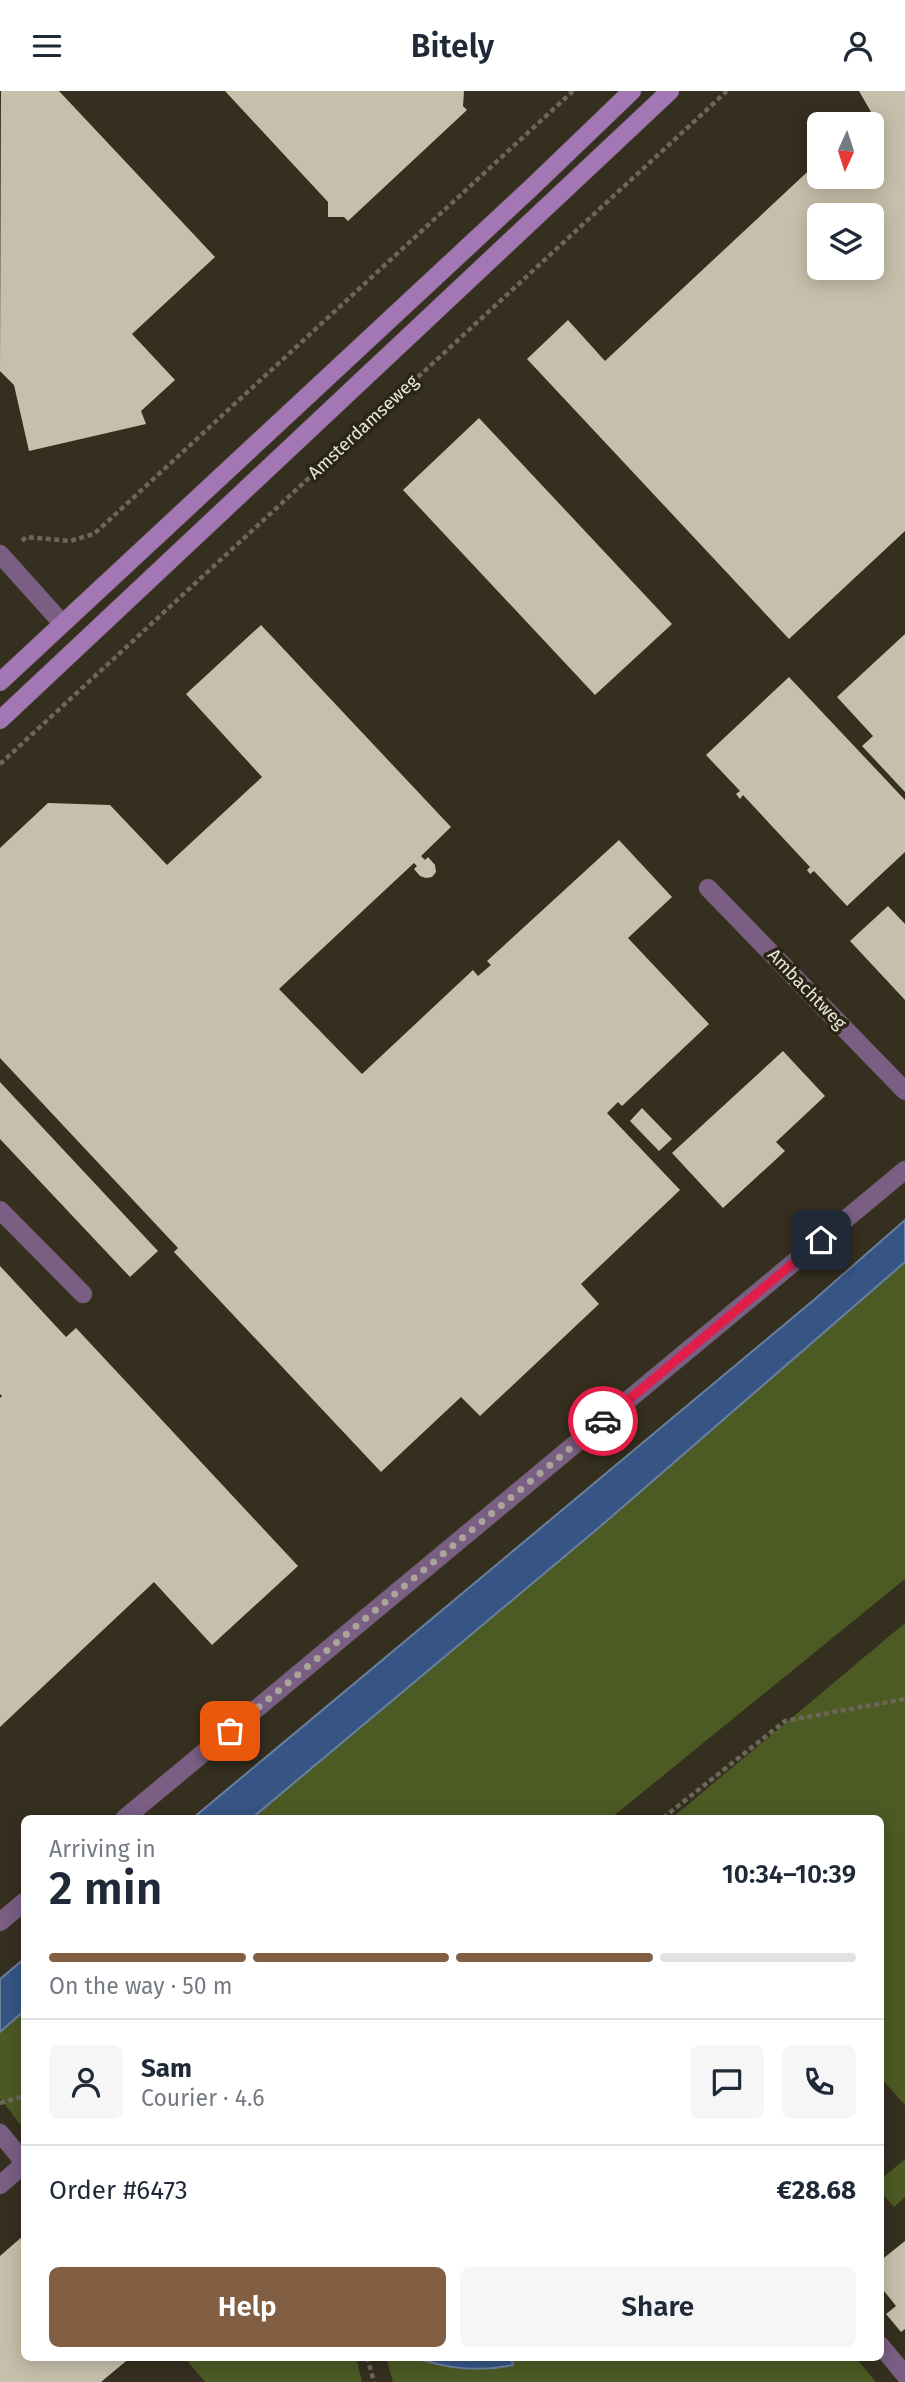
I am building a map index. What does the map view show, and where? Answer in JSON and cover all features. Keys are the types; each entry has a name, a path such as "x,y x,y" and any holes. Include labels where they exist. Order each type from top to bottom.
{"street":[{"path":"0,682 632,91"},
{"name":"Amsterdamseweg","path":"0,720 670,91"},
{"path":"1,555 62,623"},
{"name":"Ambachtweg","path":"708,888 905,1091"},
{"path":"129,1815 905,1170"},
{"path":"0,1210 83,1294"},
{"path":"0,1922 21,1904"},
{"path":"0,2133 21,2159"},
{"path":"0,2185 21,2166"},
{"path":"884,2350 905,2375"}],"path":[{"path":"1,555 26,537 70,541 94,534 572,91"},
{"name":"Amsterdamseweg","path":"0,764 727,91"},
{"path":"667,1815 785,1721 905,1699"},
{"path":"0,2103 21,2097"},
{"path":"368,2361 374,2382"}],"green space":[{"path":"905,1237 905,1579 615,1815 223,1815"},
{"path":"905,1623 905,2105 884,2081 884,1815 676,1815"},
{"path":"21,1983 21,2125 0,2098 0,2001"},
{"path":"905,2159 905,2197 894,2207 884,2196 884,2177"},
{"path":"187,2361 357,2361 362,2382 205,2382"},
{"path":"387,2361 425,2361 467,2368 498,2368 512,2365 512,2361 858,2361 876,2382 393,2382"}],"water":[{"path":"905,1220 905,1262 602,1525 256,1815 197,1815 815,1299"},
{"path":"21,1962 21,2014 0,2032 0,1979"},
{"path":"428,2361 512,2361 513,2365 463,2368"}],"building":[{"path":"1,91 59,91 215,257 132,334 175,380 141,411 146,424 29,451 14,385 0,371"},
{"path":"225,91 464,91 463,106 467,110 348,221 344,217 328,217 328,202"},
{"path":"859,91 905,91 905,531 789,639 527,359 568,320 605,361 807,172 807,189 884,189 884,112 871,112"},
{"path":"479,418 672,624 595,695 403,490"},
{"path":"261,625 451,827 421,856 425,860 428,857 435,865 436,872 432,877 420,876 414,869 417,866 414,863 279,989 362,1074 473,970 478,976 491,965 487,961 619,840 672,897 628,938 709,1024 622,1106 618,1102 607,1113 680,1190 581,1284 599,1304 480,1416 461,1397 381,1472 174,1252 178,1248 0,1058 0,848 48,803 110,805 167,865 262,777 186,694"},
{"path":"905,634 905,792 862,746 873,736 837,697"},
{"path":"789,677 905,800 905,852 847,906 814,871 810,874 807,870 810,867 743,795 740,799 736,794 740,791 706,755"},
{"path":"888,906 905,924 905,1000 850,941"},
{"path":"783,1051 825,1096 776,1142 785,1151 723,1208 672,1153"},
{"path":"0,1082 158,1251 130,1277 0,1139"},
{"path":"642,1108 672,1139 659,1151 630,1121"},
{"path":"0,1266 66,1337 76,1328 298,1566 212,1645 154,1582 0,1727 2,1396"},
{"path":"21,2238 21,2361 126,2361 101,2382 0,2382 0,2256"},
{"path":"905,2241 905,2329 901,2332 886,2314 896,2306 884,2291 884,2258"}],"way so far":[{"path":"230,1731 603,1421"}],"route":[{"path":"603,1421 821,1240"}]}
